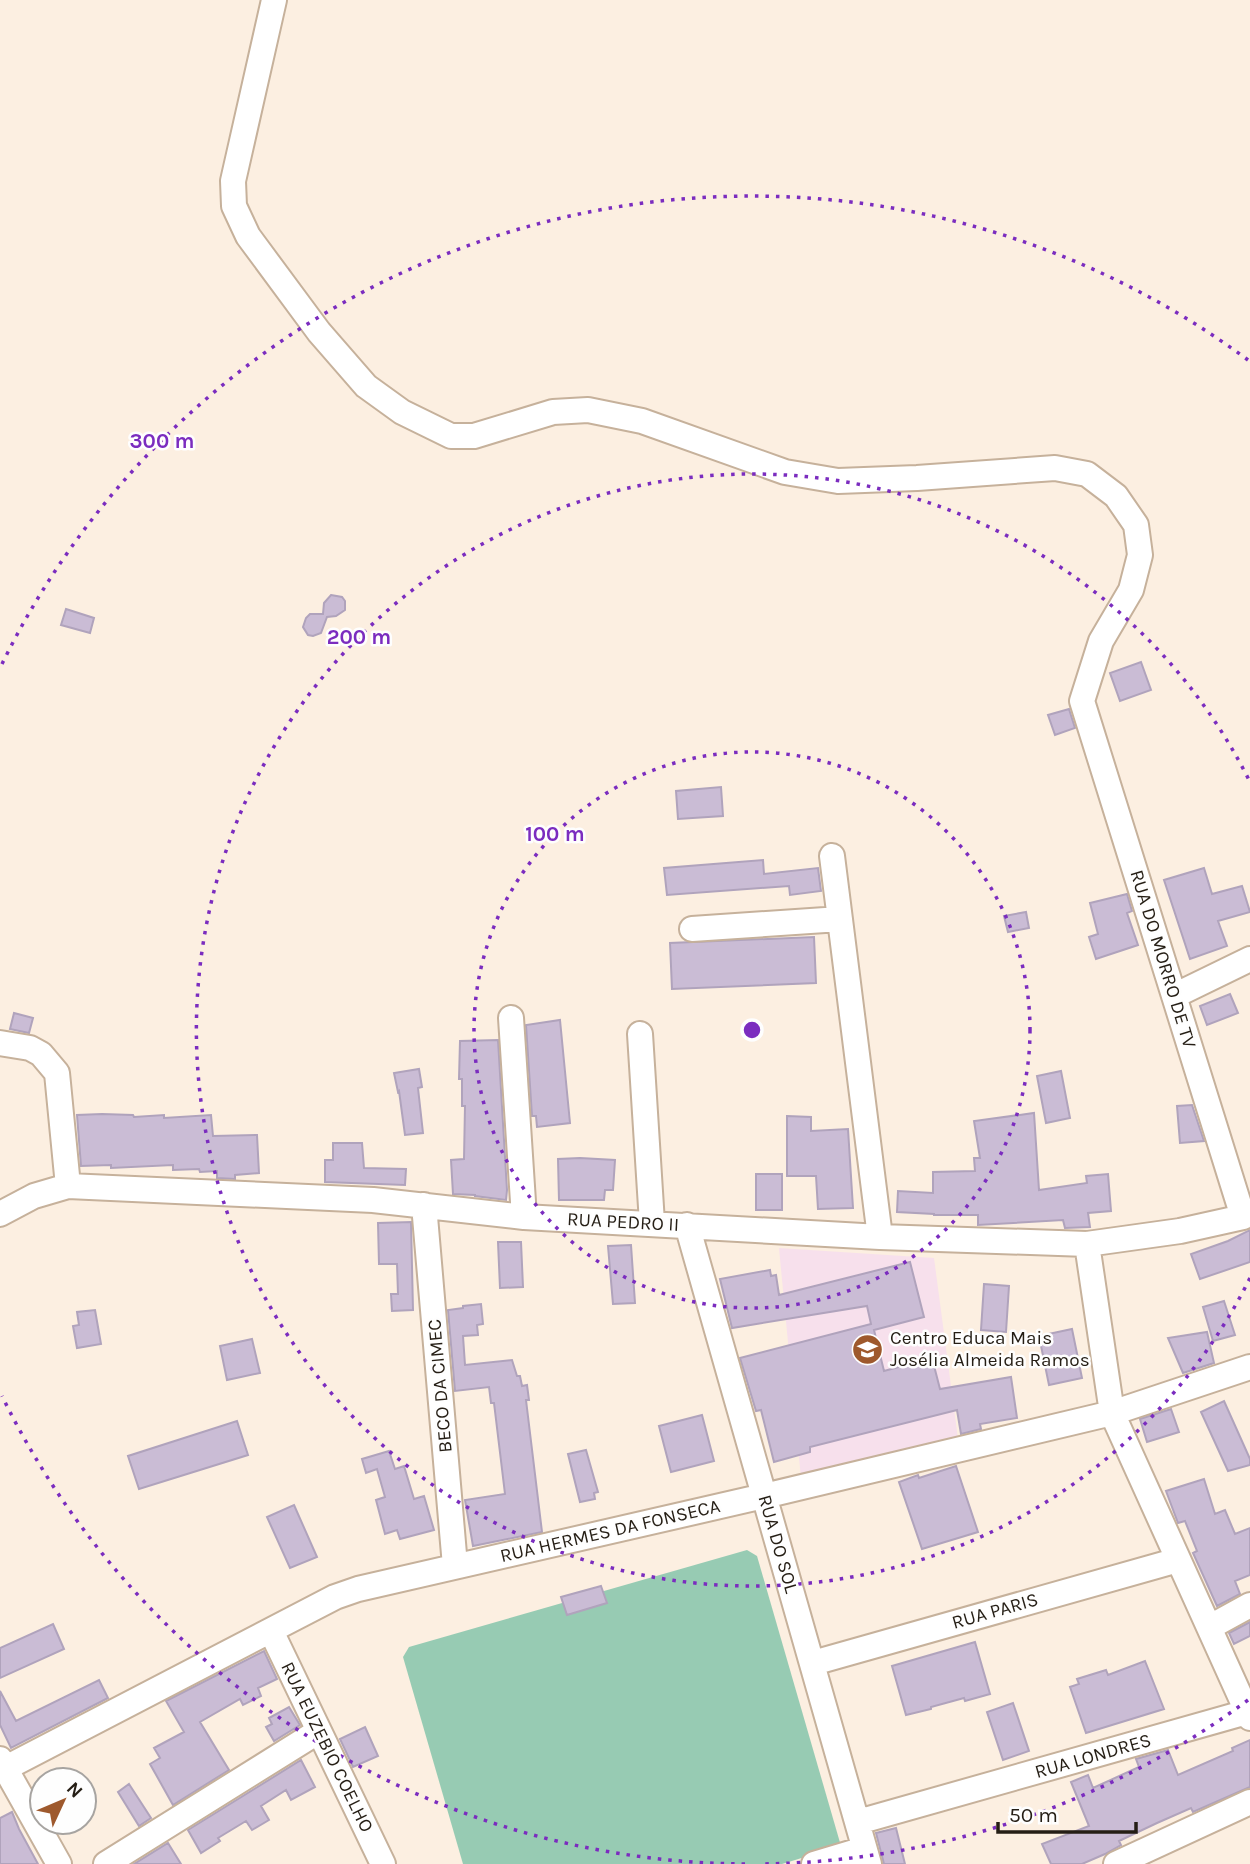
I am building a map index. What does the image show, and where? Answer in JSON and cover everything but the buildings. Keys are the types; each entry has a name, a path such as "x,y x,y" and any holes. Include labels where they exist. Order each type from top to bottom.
{"street":[{"name":"RUA DO MORRO DE TV","path":"274,0 233,181 234,206 248,236 319,332 366,387 402,412 451,436 474,436 553,412 588,410 642,421 785,472 838,481 1055,468 1087,474 1116,496 1136,525 1140,555 1130,590 1101,641 1082,701 1174,996 1247,1216"},
{"path":"832,856 880,1237"},
{"path":"692,929 841,919"},
{"path":"1174,996 1250,959"},
{"path":"511,1018 524,1217"},
{"path":"640,1034 652,1223"},
{"path":"0,1044 30,1048 41,1054 57,1073 68,1186"},
{"name":"RUA PEDRO II","path":"0,1214 34,1196 68,1186 373,1200 524,1217 880,1237 1087,1244 1180,1231 1247,1216"},
{"name":"BECO DA CIMEC","path":"424,1205 455,1566"},
{"name":"RUA DO SOL","path":"687,1225 866,1856"},
{"path":"1087,1244 1112,1413 1249,1715"},
{"name":"RUA HERMES DA FONSECA","path":"2,1766 335,1597 358,1589 1112,1413 1250,1367"},
{"name":"RUA PARIS","path":"813,1663 1178,1560"},
{"path":"1210,1627 1250,1605"},
{"name":"RUA EUZEBIO COELHO","path":"271,1631 383,1864"},
{"name":"RUA LONDRES","path":"858,1822 1249,1715"},
{"path":"106,1864 319,1731"},
{"path":"2,1766 59,1864"},
{"path":"1116,1864 1250,1802"},
{"path":"814,1864 866,1856"}],"shaded area":[{"name":"Centro Educa Mais Josélia Almeida Ramos","path":"779,1248 934,1258 958,1439 801,1478"}],"green space":[{"path":"747,1550 757,1556 841,1846 782,1864 463,1864 403,1657 409,1647"}],"place":[{"name":"Centro Educa Mais Josélia Almeida Ramos","path":"867,1349"}]}
